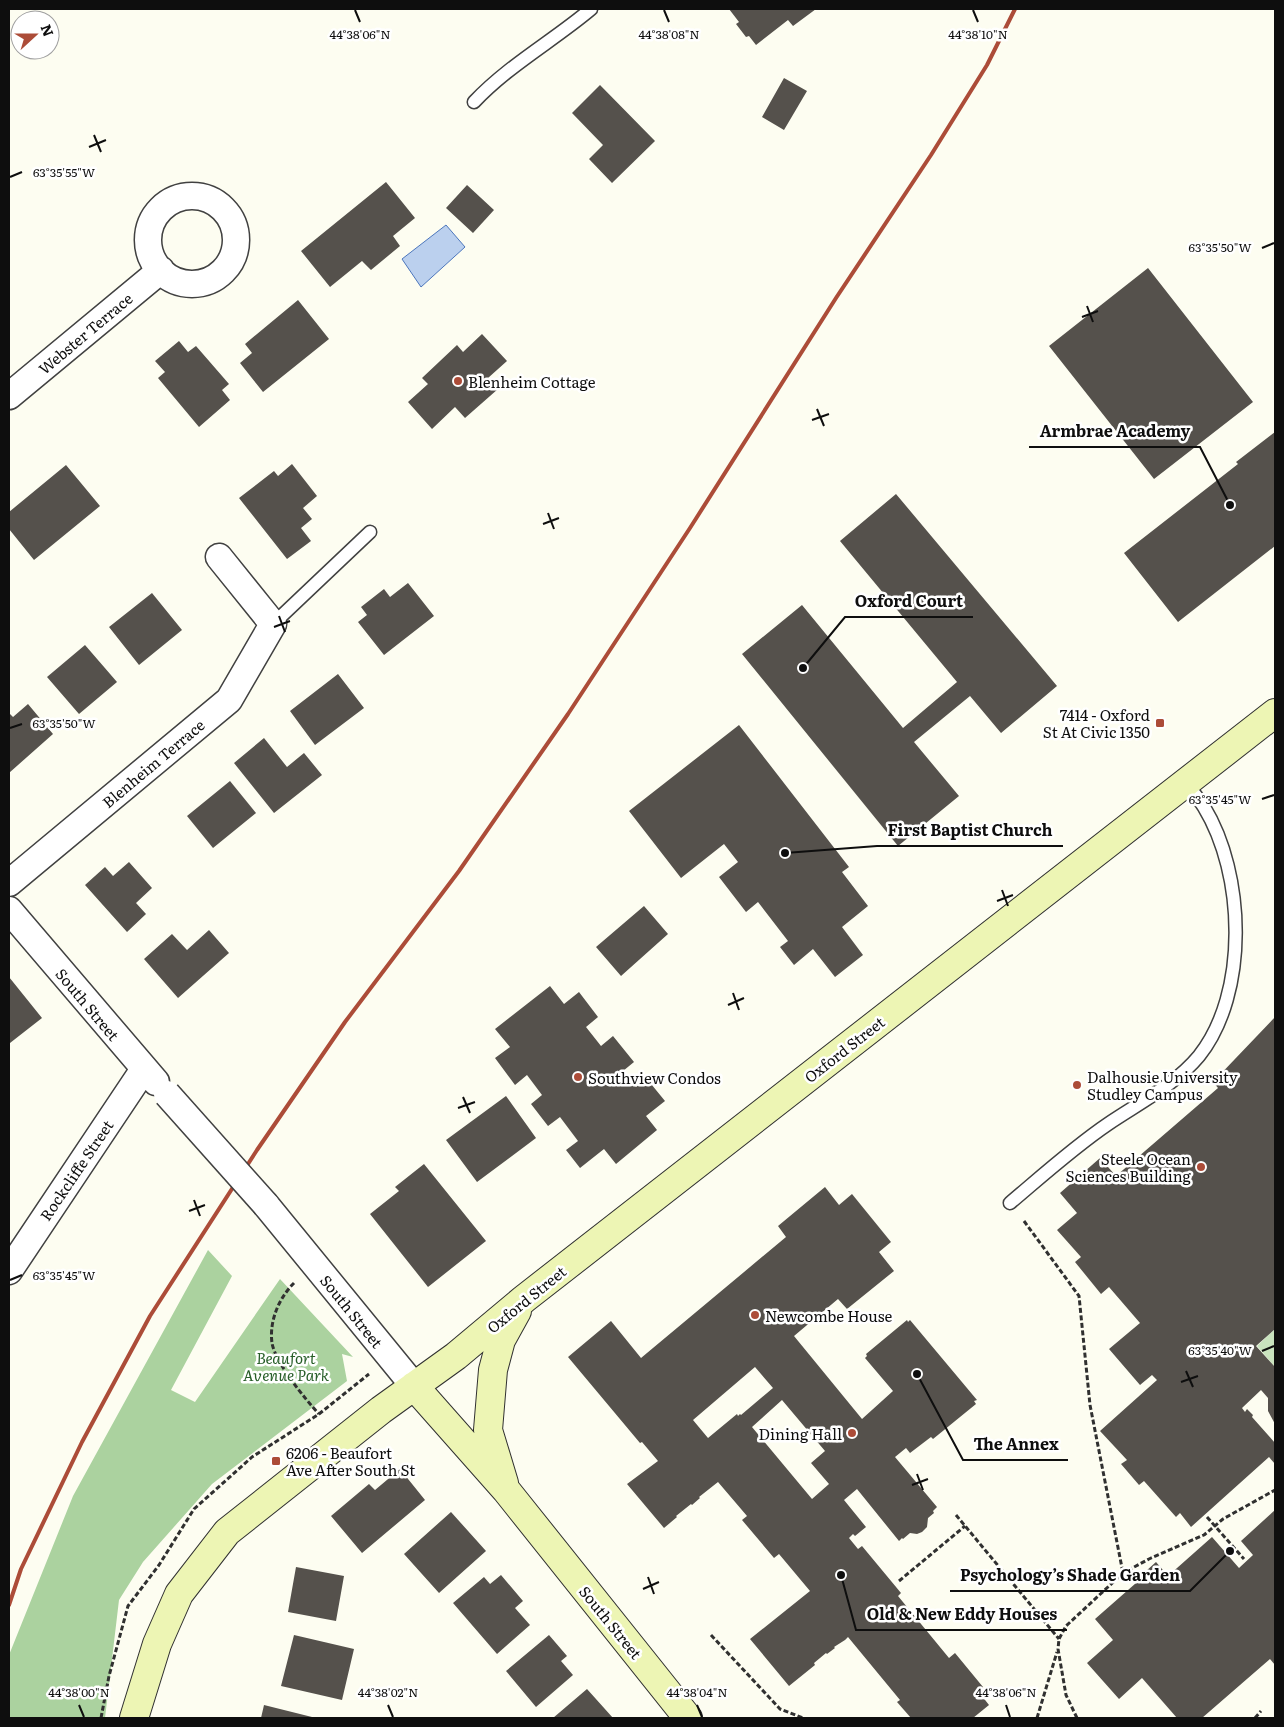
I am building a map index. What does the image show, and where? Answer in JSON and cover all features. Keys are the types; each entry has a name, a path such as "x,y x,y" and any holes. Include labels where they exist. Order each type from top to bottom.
{"main road":[{"name":"Oxford Street","path":"134,1718 157,1644 179,1594 227,1532 414,1386 456,1356 524,1299 1275,713"},
{"path":"506,1490 488,1430 493,1370 500,1340 524,1299"},
{"name":"South Street","path":"414,1386 506,1490 688,1718"}],"street":[{"name":"Webster Terrace","path":"9,396 161,270"},
{"path":"219,557 274,624"},
{"name":"Blenheim Terrace","path":"9,882 229,700 274,624"},
{"name":"South Street","path":"9,910 144,1069 266,1205 414,1386"},
{"name":"Rockcliffe Street","path":"9,1271 144,1069"}],"lane":[{"path":"474,102 523,58 571,26 591,9"},
{"name":"Blenheim Terrace","path":"274,624 370,532"},
{"path":"1010,1203 1081,1144 1155,1094 1184,1070 1198,1056 1221,1018 1234,966 1235,911 1231,884 1216,832 1204,808 1186,783"}],"path":[{"path":"1010,1203 1079,1296 1090,1405 1123,1574"},
{"path":"314,1264 289,1288 273,1316 272,1344 284,1368 318,1414"},
{"path":"1037,1718 1058,1649 1059,1639 1066,1626 1123,1574 1149,1559 1204,1535 1223,1519 1275,1490"},
{"path":"956,1515 1059,1639"},
{"path":"1207,1517 1244,1558"},
{"path":"899,1581 965,1526"},
{"path":"711,1635 780,1709 803,1718"},
{"path":"1058,1649 1066,1695 1077,1718"},
{"path":"1255,1718 1261,1711"}],"green space":[{"name":"Beaufort Avenue Park","path":"208,1250 232,1276 171,1390 195,1402 280,1279 353,1357 342,1354 347,1381 212,1484 143,1562 119,1600 105,1718 9,1718 9,1655 73,1496"},
{"path":"1275,1329 1275,1367 1257,1346"}],"water":[{"path":"446,225 465,247 421,287 402,259"}],"building":[{"path":"729,9 816,9 793,26 788,20 756,45 749,36 746,37 736,24 739,22"},
{"path":"784,78 807,91 784,130 762,117"},
{"path":"600,85 655,141 612,183 589,159 603,145 572,113"},
{"path":"386,182 415,218 393,236 400,246 371,270 362,261 330,287 301,251"},
{"path":"467,185 494,210 473,233 446,208"},
{"path":"1148,268 1253,402 1154,479 1049,346"},
{"path":"298,300 329,339 263,392 240,363 252,353 245,344"},
{"name":"Blenheim Cottage","path":"482,334 507,361 488,378 498,389 465,418 455,407 432,429 408,402 428,384 422,378 457,345 463,352"},
{"path":"179,341 188,352 196,346 229,384 222,390 230,400 199,427 158,378 165,372 155,361"},
{"path":"1275,432 1275,546 1178,622 1124,553 1238,464 1236,462"},
{"path":"292,464 317,496 303,508 312,519 301,528 311,541 287,559 239,498 274,471 278,476"},
{"path":"66,465 100,506 34,560 9,529 9,512"},
{"path":"896,494 1057,686 1001,733 970,696 914,742 959,796 898,846 742,654 802,605 903,728 957,682 840,541"},
{"path":"408,583 434,616 384,655 358,622 367,615 361,607 384,589 390,597"},
{"path":"152,593 182,630 139,665 109,627"},
{"path":"85,645 117,682 79,714 47,677"},
{"path":"338,674 364,708 315,745 290,711"},
{"path":"28,704 53,734 9,773 9,713 13,717"},
{"path":"739,725 849,867 842,872 868,906 842,927 863,955 835,977 813,949 794,965 780,947 788,941 758,902 746,912 719,877 738,862 724,844 681,878 629,811"},
{"path":"264,738 287,767 304,753 322,775 274,813 234,763"},
{"path":"230,781 256,813 213,848 187,816"},
{"path":"129,862 152,888 136,903 146,914 127,932 85,885 105,867 113,876"},
{"path":"644,906 668,934 621,976 596,947"},
{"path":"209,930 229,953 178,998 144,959 172,934 187,950"},
{"path":"9,977 42,1018 10,1043 9,1042"},
{"name":"Southview Condos","path":"550,986 564,1004 579,992 598,1017 586,1027 601,1046 613,1036 634,1062 623,1071 636,1087 647,1079 665,1101 646,1116 657,1130 616,1164 604,1149 580,1168 566,1150 578,1141 560,1117 548,1126 531,1104 542,1095 527,1075 515,1085 495,1058 510,1047 495,1029"},
{"path":"1275,1017 1275,1329 1256,1346 1275,1367 1275,1424 1268,1411 1268,1398 1261,1390 1242,1408 1245,1412 1247,1409 1253,1415 1252,1417 1275,1443 1275,1464 1269,1457 1191,1527 1180,1513 1176,1517 1144,1481 1139,1485 1121,1464 1127,1460 1100,1431 1157,1380 1152,1375 1140,1385 1109,1349 1140,1323 1109,1287 1101,1294 1075,1262 1081,1257 1057,1230 1077,1213 1060,1193 1100,1158 1116,1176 1218,1088 1213,1082"},
{"path":"506,1096 536,1138 477,1182 446,1140"},
{"path":"424,1164 486,1241 428,1287 370,1214 399,1191 395,1187"},
{"path":"825,1187 839,1205 852,1194 891,1242 879,1252 894,1271 847,1309 838,1299 794,1336 862,1419 893,1391 865,1358 866,1354 907,1320 908,1322 910,1320 977,1400 974,1401 976,1404 933,1439 931,1437 910,1453 906,1448 895,1457 937,1507 928,1518 927,1527 922,1532 917,1534 910,1533 899,1541 857,1489 844,1500 866,1527 855,1536 853,1534 849,1538 858,1549 862,1546 901,1593 898,1596 949,1658 955,1653 983,1687 978,1691 989,1705 973,1718 911,1718 897,1702 900,1700 848,1637 826,1653 814,1663 815,1665 789,1686 750,1639 810,1591 779,1554 774,1558 742,1520 747,1516 718,1482 664,1528 627,1484 658,1461 642,1442 640,1443 568,1357 611,1321 641,1358 786,1237 778,1226","holes":["755,1367 773,1388 741,1415 738,1416 737,1414 708,1438 693,1420","782,1400 825,1451 811,1463 829,1484 812,1499 752,1427"]},
{"path":"400,1469 425,1500 362,1553 331,1516 369,1484 375,1490"},
{"path":"1275,1510 1275,1665 1270,1659 1202,1718 1177,1718 1142,1678 1119,1699 1087,1663 1113,1640 1095,1619 1136,1583 1135,1581 1156,1562 1168,1576 1212,1537 1239,1568 1253,1555 1241,1541"},
{"path":"451,1512 486,1551 439,1593 404,1554"},
{"path":"296,1567 344,1576 336,1621 288,1612"},
{"path":"501,1575 523,1601 515,1608 530,1625 497,1654 453,1603 484,1577 490,1584"},
{"path":"294,1635 354,1649 342,1700 281,1686"},
{"path":"549,1635 567,1656 561,1661 573,1675 536,1707 506,1671"},
{"path":"587,1689 613,1718 553,1718"},
{"path":"264,1705 316,1718 261,1718"}],"railway":[{"path":"9,1605 21,1569 82,1442 150,1316 257,1150 345,1022 459,871 568,714 690,528 836,298 931,155 987,65 1015,9"}],"place":[{"name":"Blenheim Cottage","path":"458,381"},
{"name":"Armbrae Academy","path":"1230,505"},
{"name":"Oxford Court","path":"803,668"},
{"name":"7414 - Oxford St At Civic 1350","path":"1160,723"},
{"name":"First Baptist Church","path":"785,853"},
{"name":"Southview Condos","path":"578,1077"},
{"name":"Dalhousie University Studley Campus","path":"1077,1085"},
{"name":"Steele Ocean Sciences Building","path":"1201,1167"},
{"name":"Newcombe House","path":"755,1315"},
{"name":"The Annex","path":"917,1374"},
{"name":"Dining Hall","path":"852,1433"},
{"name":"6206 - Beaufort Ave After South St","path":"276,1461"},
{"name":"Psychology’s Shade Garden","path":"1230,1551"},
{"name":"Old & New Eddy Houses","path":"841,1575"}]}
